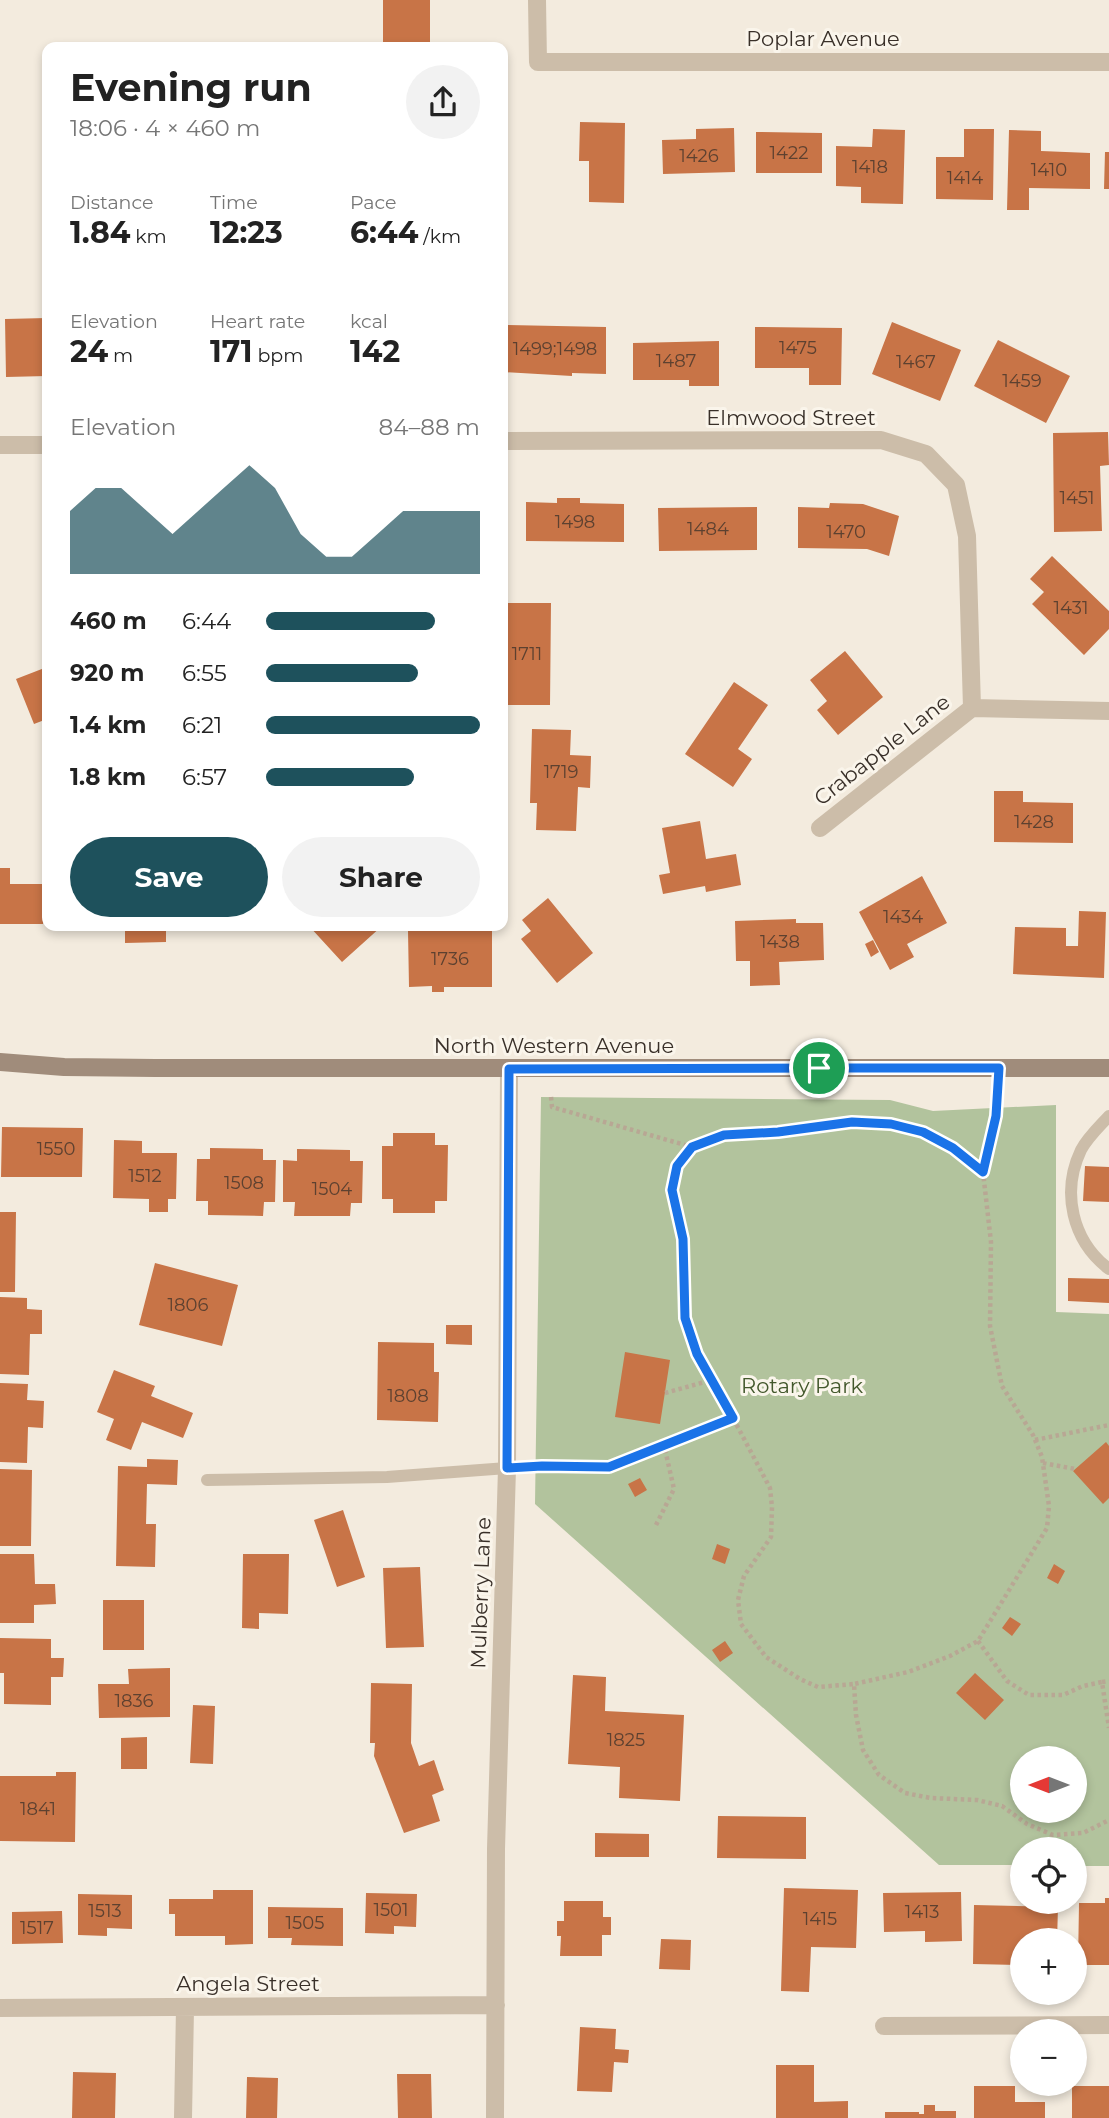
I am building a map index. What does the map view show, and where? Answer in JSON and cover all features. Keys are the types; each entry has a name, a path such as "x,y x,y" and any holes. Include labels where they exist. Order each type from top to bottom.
{"main road":[{"name":"North Western Avenue","path":"0,1062 64,1067 155,1068 1109,1068"}],"street":[{"name":"Poplar Avenue","path":"537,0 538,62 1109,62"},
{"name":"Elmwood Street","path":"508,441 881,440 926,454 956,485 967,536 972,708"},
{"path":"0,445 42,445"},
{"path":"972,708 1109,711"},
{"name":"Crabapple Lane","path":"820,828 972,708"},
{"name":"Mulberry Lane","path":"495,2118 496,1849 507,1468 509,1069"},
{"name":"Angela Street","path":"0,2008 496,2004"},
{"path":"183,2118 185,2008"},
{"path":"884,2026 1109,2025"}],"lane":[{"path":"1109,1116 1082,1148 1071,1184 1071,1202 1080,1236 1089,1250 1109,1269"},
{"path":"207,1480 387,1477 507,1468"}],"path":[{"path":"983,1172 953,1148 923,1132 891,1124 852,1122 778,1132 724,1135 692,1147 677,1166 672,1190 683,1239 685,1318 697,1354 770,1488 771,1537 744,1576 738,1600 741,1624 766,1657 818,1687 854,1684 908,1672 950,1656 978,1641 1047,1528 1049,1506 1043,1463 1035,1440 1002,1386 990,1326 991,1242 983,1172 996,1116 999,1068"},
{"path":"551,1097 552,1107 692,1147"},
{"path":"665,1393 712,1380"},
{"path":"507,1468 609,1467 733,1418"},
{"path":"1035,1440 1109,1425"},
{"path":"656,1524 674,1489 664,1445"},
{"path":"1043,1463 1075,1469"},
{"path":"978,1641 1007,1681 1029,1695 1063,1695 1083,1686 1109,1681"},
{"path":"1102,1682 1109,1728"},
{"path":"854,1684 856,1715 863,1750 879,1775 905,1793 931,1798 977,1800 1002,1806 1027,1824 1053,1835 1083,1833 1109,1821"}],"green space":[{"name":"Rotary Park","path":"541,1097 890,1100 933,1111 1056,1105 1056,1312 1109,1314 1109,1866 1087,1866 1087,1837 1010,1837 1010,1865 939,1865 535,1504"}],"building":[{"path":"383,0 430,0 430,42 383,42"},
{"path":"580,122 625,123 624,203 589,202 589,161 579,161"},
{"path":"734,128 735,172 663,174 662,140 696,139 696,129"},
{"path":"873,129 905,130 903,204 861,203 861,187 836,186 836,146 872,147"},
{"path":"964,129 994,129 993,200 936,199 936,157 964,157"},
{"path":"1009,130 1041,131 1041,151 1090,153 1090,189 1029,188 1029,210 1007,210"},
{"path":"756,132 822,133 822,173 756,173"},
{"path":"1105,152 1109,152 1109,189 1104,189"},
{"path":"42,318 42,376 6,377 5,319"},
{"path":"892,322 961,350 940,401 872,374"},
{"path":"508,325 606,327 606,374 572,373 572,376 508,372"},
{"path":"755,327 842,328 841,385 809,385 809,368 755,368"},
{"path":"998,340 1070,376 1046,423 974,386"},
{"path":"719,341 719,386 689,386 689,380 633,380 633,343"},
{"path":"1108,432 1109,465 1100,466 1102,531 1054,532 1053,433"},
{"path":"557,498 580,498 580,503 624,504 624,542 526,541 526,502 557,503"},
{"path":"830,503 863,504 899,516 889,556 867,549 798,548 798,507 829,508"},
{"path":"757,507 757,550 659,551 658,508"},
{"path":"1052,556 1109,611 1109,629 1084,655 1032,604 1044,592 1030,579"},
{"path":"508,603 551,603 550,705 508,705"},
{"path":"845,651 883,697 838,735 817,710 827,701 810,680"},
{"path":"42,669 42,721 34,724 16,679"},
{"path":"734,682 768,705 738,749 752,759 733,787 685,754"},
{"path":"532,729 571,730 570,755 591,756 590,788 578,787 576,831 536,830 537,803 530,803"},
{"path":"994,791 1023,791 1023,802 1073,803 1073,843 994,842"},
{"path":"700,821 706,859 736,854 741,885 706,892 705,886 663,894 659,875 670,873 662,828"},
{"path":"0,868 10,868 10,884 42,884 42,924 0,924"},
{"path":"922,876 947,923 907,944 914,957 890,970 859,912"},
{"path":"548,898 593,953 557,983 521,939 531,931 522,920"},
{"path":"1079,911 1106,912 1104,978 1013,974 1015,927 1066,928 1066,946 1078,946"},
{"path":"796,919 796,923 823,923 824,960 779,962 780,985 750,986 750,961 736,961 735,921"},
{"path":"125,931 166,931 166,942 125,943"},
{"path":"314,931 376,931 342,962"},
{"path":"408,931 492,931 492,987 444,987 444,992 432,992 432,986 409,987"},
{"path":"873,940 879,952 871,957 865,944"},
{"path":"2,1127 83,1128 82,1177 1,1177"},
{"path":"393,1133 435,1133 435,1145 448,1145 447,1201 435,1201 435,1213 393,1213 393,1199 382,1199 382,1146 393,1146"},
{"path":"114,1140 142,1141 142,1153 177,1153 176,1199 168,1199 168,1212 149,1212 149,1199 113,1198"},
{"path":"210,1148 263,1149 263,1160 276,1160 275,1202 264,1202 263,1216 208,1215 208,1201 196,1201 197,1159 210,1159"},
{"path":"297,1149 350,1150 350,1161 363,1161 362,1203 351,1203 350,1216 294,1216 295,1202 283,1202 283,1160 297,1161"},
{"path":"1085,1166 1109,1167 1109,1202 1083,1201"},
{"path":"0,1212 16,1212 15,1292 0,1292"},
{"path":"155,1263 238,1285 222,1346 139,1325"},
{"path":"1068,1278 1109,1279 1109,1303 1068,1301"},
{"path":"0,1297 27,1298 27,1309 42,1310 42,1334 30,1334 29,1375 0,1374"},
{"path":"446,1325 472,1325 472,1345 446,1344"},
{"path":"378,1342 434,1343 434,1372 439,1372 438,1422 377,1420"},
{"path":"625,1352 670,1360 660,1424 615,1417"},
{"path":"114,1370 155,1386 151,1396 193,1413 183,1438 142,1422 131,1450 106,1440 114,1419 97,1412"},
{"path":"0,1383 28,1384 27,1400 44,1401 43,1428 28,1427 27,1463 0,1462"},
{"path":"1106,1442 1109,1446 1109,1498 1103,1504 1073,1471"},
{"path":"147,1459 178,1460 177,1485 147,1484 146,1524 156,1524 155,1567 116,1566 118,1466 147,1467"},
{"path":"0,1469 32,1470 31,1546 0,1546"},
{"path":"640,1478 647,1490 635,1497 628,1484"},
{"path":"343,1510 365,1577 337,1587 314,1520"},
{"path":"717,1544 730,1549 725,1564 712,1559"},
{"path":"0,1554 34,1554 35,1584 55,1584 56,1604 34,1605 34,1623 0,1623"},
{"path":"243,1554 289,1554 288,1614 259,1613 259,1629 242,1628"},
{"path":"1054,1564 1065,1571 1058,1584 1047,1578"},
{"path":"420,1567 424,1647 386,1648 383,1568"},
{"path":"103,1600 144,1600 144,1650 103,1650"},
{"path":"1010,1617 1021,1624 1012,1636 1002,1628"},
{"path":"0,1638 51,1639 51,1658 64,1658 63,1677 51,1677 51,1705 4,1704 4,1673 0,1673"},
{"path":"725,1641 733,1653 720,1662 712,1650"},
{"path":"170,1668 170,1717 99,1718 98,1684 129,1684 128,1669"},
{"path":"975,1673 1004,1700 985,1720 956,1693"},
{"path":"573,1675 606,1677 605,1711 684,1715 680,1801 619,1798 620,1767 568,1764"},
{"path":"371,1683 412,1684 411,1743 419,1766 434,1760 444,1790 432,1795 440,1821 404,1833 374,1756 375,1743 370,1743"},
{"path":"193,1705 215,1706 213,1764 190,1763"},
{"path":"147,1737 147,1769 121,1769 121,1738"},
{"path":"56,1772 76,1772 75,1842 0,1841 0,1776 56,1776"},
{"path":"718,1816 806,1817 806,1859 717,1858"},
{"path":"595,1833 649,1834 649,1857 595,1857"},
{"path":"784,1888 858,1890 856,1948 811,1947 809,1992 781,1991"},
{"path":"213,1890 253,1890 253,1944 225,1945 225,1936 175,1936 175,1914 169,1914 169,1899 213,1899"},
{"path":"961,1892 962,1941 925,1942 925,1931 884,1932 883,1893"},
{"path":"366,1893 417,1894 416,1927 394,1926 394,1934 365,1933"},
{"path":"78,1894 132,1895 132,1929 107,1928 107,1936 78,1935"},
{"path":"1105,1898 1109,1898 1109,1965 1087,1965 1087,1928 1079,1928 1079,1914 1087,1914 1087,1903 1105,1903"},
{"path":"564,1901 603,1901 603,1917 611,1917 611,1935 602,1935 602,1956 560,1956 561,1936 557,1936 557,1921 564,1921"},
{"path":"974,1905 1010,1906 1010,1914 1058,1914 1057,1928 1010,1928 1010,1965 973,1964"},
{"path":"268,1907 343,1908 343,1946 291,1945 292,1938 268,1938"},
{"path":"62,1911 63,1943 12,1944 12,1912"},
{"path":"661,1939 691,1940 690,1970 659,1969"},
{"path":"580,2027 616,2029 615,2049 629,2050 628,2063 614,2062 612,2092 577,2091"},
{"path":"776,2065 814,2065 814,2102 848,2101 848,2118 776,2118"},
{"path":"73,2072 116,2073 115,2118 72,2118"},
{"path":"397,2074 431,2074 432,2118 398,2118"},
{"path":"247,2077 278,2078 277,2118 246,2118"},
{"path":"974,2086 1010,2086 1010,2096 1015,2096 1015,2102 1045,2102 1045,2118 974,2118"},
{"path":"1087,2086 1109,2086 1109,2118 1072,2118 1072,2096 1087,2096"},
{"path":"924,2105 935,2105 935,2111 956,2111 956,2118 885,2118 885,2112 924,2114"}],"route":[{"path":"819,1068 999,1068 996,1116 983,1172 953,1148 923,1132 891,1124 852,1122 778,1132 724,1135 692,1147 677,1166 672,1190 683,1239 685,1318 697,1354 733,1418 609,1467 507,1468 509,1069 819,1068"}]}
